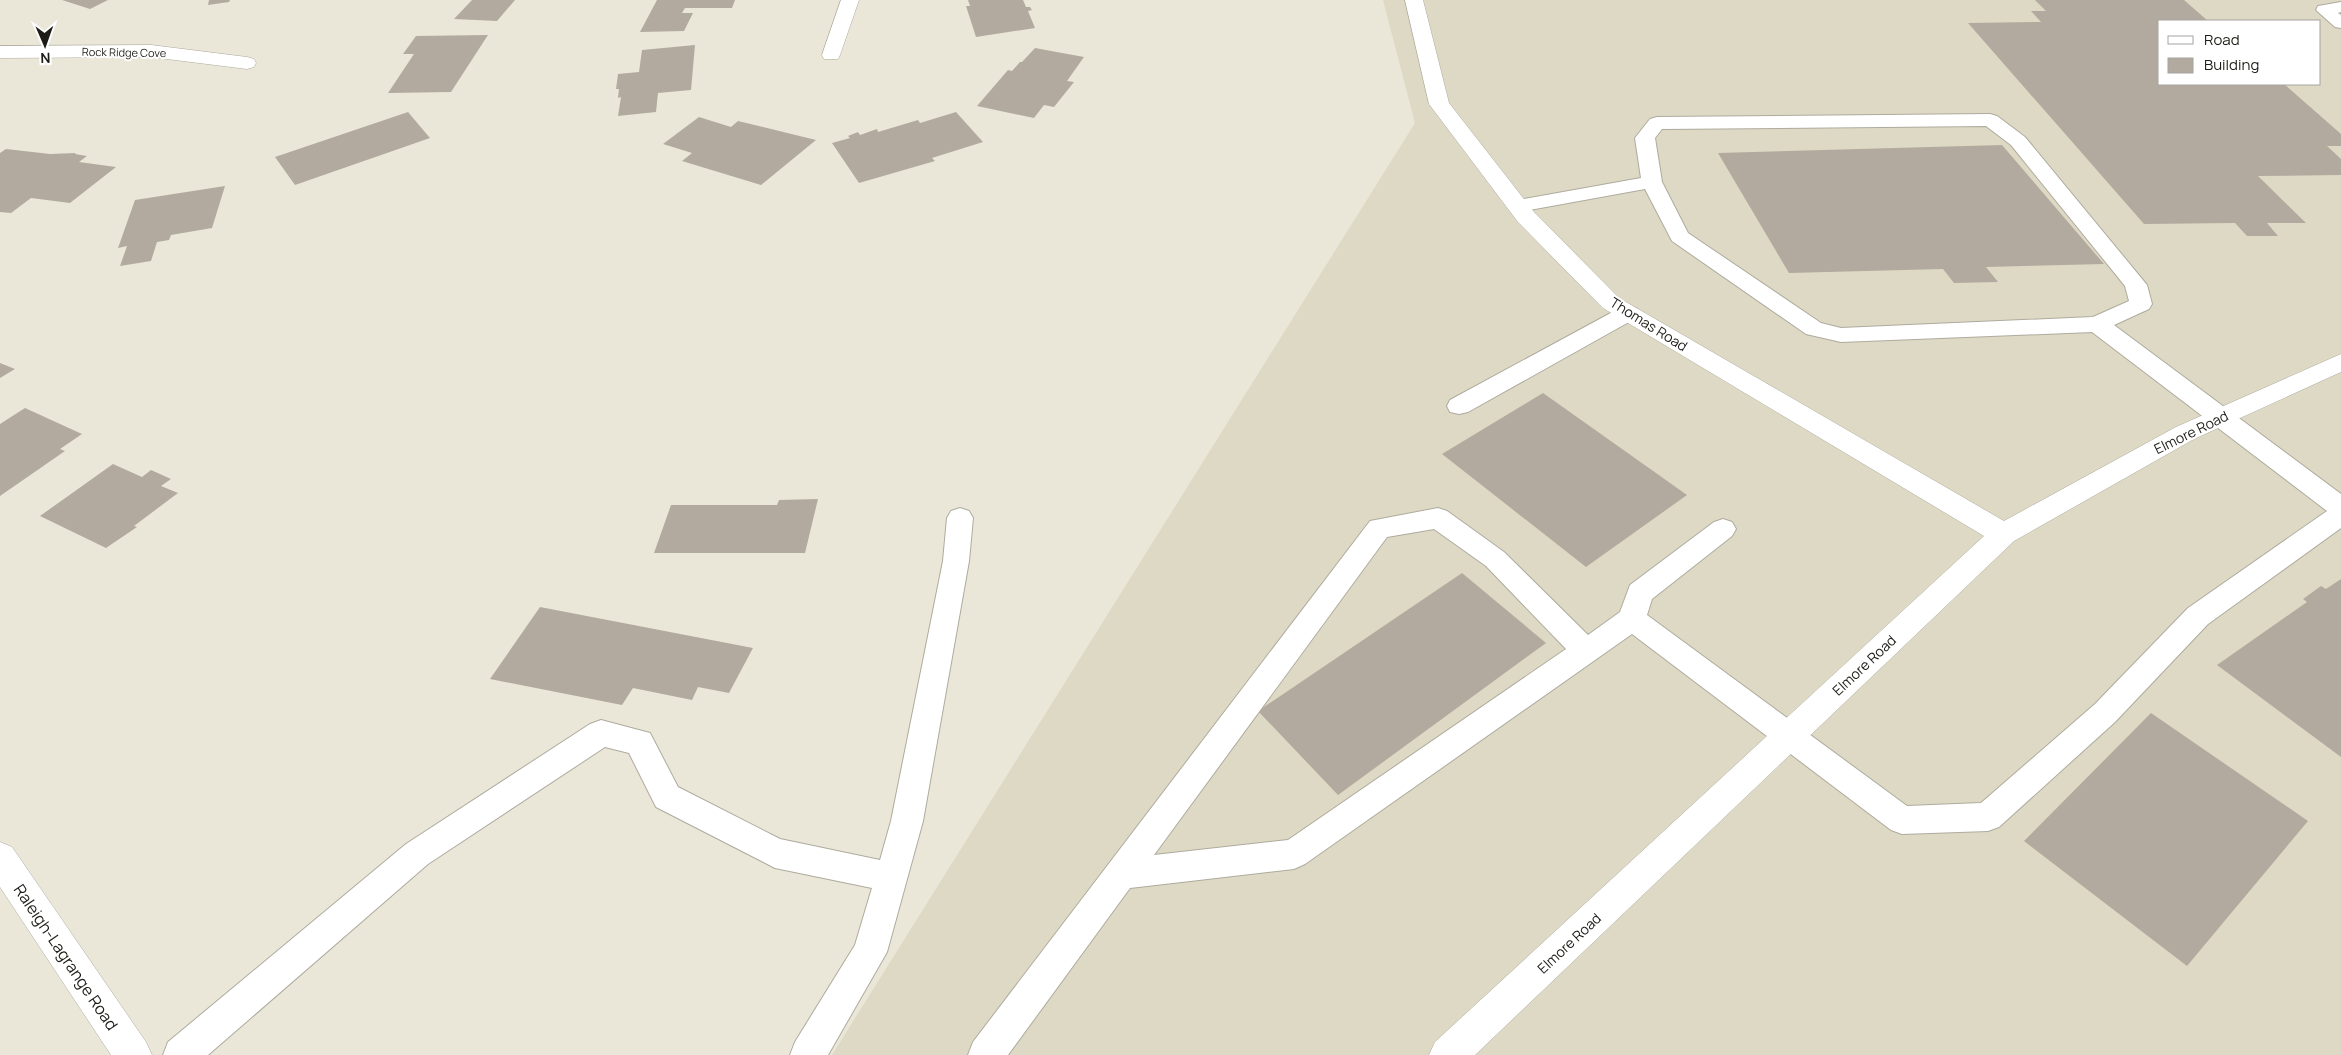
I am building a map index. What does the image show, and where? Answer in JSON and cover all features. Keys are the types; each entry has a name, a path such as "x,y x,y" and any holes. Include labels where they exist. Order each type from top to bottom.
{"street":[{"path":"831,55 850,0"},
{"name":"Thomas Road","path":"1414,0 1439,104 1518,206 1611,303 2004,534"},
{"name":"Rock Ridge Cove","path":"0,52 152,51 247,63"},
{"name":"Elmore Road","path":"1448,1055 2004,534 2185,434 2341,362"},
{"name":"Raleigh-Lagrange Road","path":"0,858 133,1055"}],"lane":[{"path":"2341,7 2324,10 2341,23"},
{"path":"1990,120 2018,141 2136,285 2141,304 2098,324 1841,335 1814,329 1679,237 1652,182 1646,138 1657,123 1990,120"},
{"path":"1518,206 1652,182"},
{"path":"1460,406 1628,312"},
{"path":"2098,324 2341,508"},
{"path":"1632,619 1902,820 1988,817 2106,713 2198,616 2341,515"},
{"path":"808,1055 870,952 909,812 956,561 960,518"},
{"path":"986,1055 1379,528 1438,518 1495,559 1586,651"},
{"path":"1121,874 1294,854 1632,619 1640,593 1723,529"},
{"path":"181,1055 417,854 601,733 639,742 667,797 776,853 891,877"}],"shaded area":[{"path":"1383,0 2341,0 2341,1055 832,1055 1415,123"}],"building":[{"path":"62,0 108,0 90,9"},
{"path":"209,0 230,0 229,2 208,5"},
{"path":"472,0 515,0 497,21 454,19"},
{"path":"657,0 735,0 732,8 685,8 682,13 693,13 684,31 640,32"},
{"path":"968,0 1023,0 1026,7 1030,7 1032,10 1028,11 1035,28 976,37 966,6 970,6"},
{"path":"2035,0 2184,0 2207,20 2158,20 2158,85 2285,85 2341,134 2341,146 2327,146 2341,159 2341,175 2258,176 2306,223 2267,223 2278,236 2247,236 2235,223 2144,224 1968,23 2041,22 2031,11 2046,11"},
{"path":"488,35 451,92 388,93 414,54 403,54 416,36"},
{"path":"695,45 691,90 658,93 656,112 618,116 621,97 618,98 619,89 616,89 618,74 639,72 642,50"},
{"path":"1035,48 1084,57 1067,81 1074,82 1054,107 1044,105 1034,118 977,106 1008,70 1012,71"},
{"path":"408,112 430,138 295,185 275,157"},
{"path":"956,112 983,142 932,158 935,161 859,183 832,143 850,138 848,136 858,132 860,135 877,129 878,132 918,120 920,123"},
{"path":"699,117 731,127 738,121 816,140 761,185 682,161 692,153 663,144"},
{"path":"2002,145 2104,264 1986,267 1998,282 1954,283 1943,269 1789,273 1718,153"},
{"path":"6,149 50,154 76,153 87,156 79,162 116,167 70,203 31,198 11,213 0,212 0,153"},
{"path":"225,186 212,228 171,235 169,240 157,242 151,261 120,266 127,246 118,248 135,200"},
{"path":"0,363 15,369 0,378"},
{"path":"1543,393 1687,495 1586,567 1442,454"},
{"path":"25,408 82,434 60,449 65,451 0,496 0,424"},
{"path":"113,464 142,477 151,470 171,479 161,486 178,493 134,526 137,527 106,548 40,516"},
{"path":"818,499 805,553 654,553 671,505 777,505 779,500"},
{"path":"1462,573 1546,643 1338,795 1258,711"},
{"path":"2341,579 2341,757 2217,665 2307,602 2303,599 2321,586 2326,589"},
{"path":"540,607 753,648 729,693 698,687 692,700 633,688 622,705 490,679"},
{"path":"2151,713 2308,821 2187,966 2024,841"}]}
